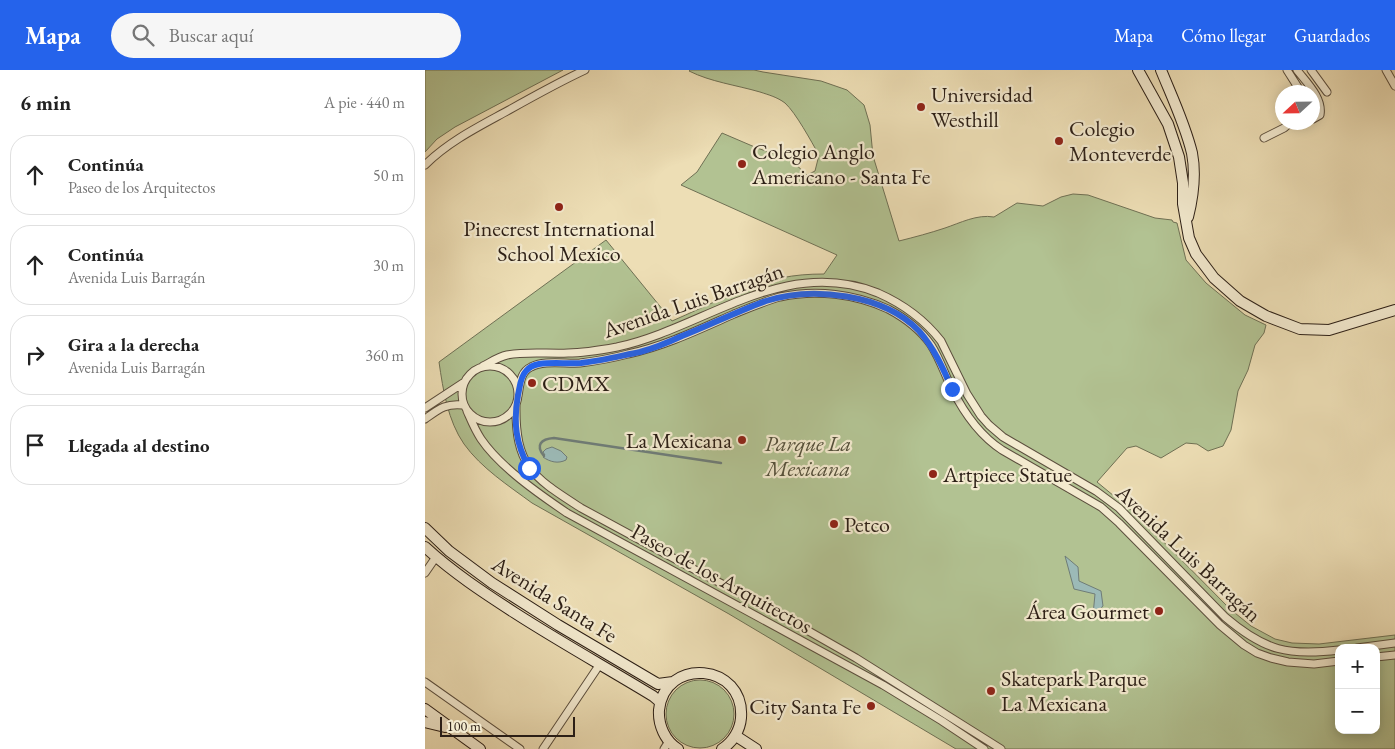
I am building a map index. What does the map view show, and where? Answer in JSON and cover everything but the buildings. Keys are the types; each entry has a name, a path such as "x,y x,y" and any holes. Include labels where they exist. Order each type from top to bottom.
{"street":[{"path":"425,165 435,155 468,132 585,70"},
{"path":"1138,70 1168,124 1179,157 1183,183 1183,204 1189,238 1196,254 1214,278 1240,301 1266,316 1300,329 1329,330 1395,310"},
{"path":"1161,70 1181,118 1192,154 1194,183 1187,221"},
{"path":"1287,70 1297,85"},
{"path":"1297,70 1309,85"},
{"path":"1311,70 1327,92"},
{"path":"1386,70 1395,86"},
{"path":"1264,138 1281,130"},
{"name":"Avenida Luis Barragán","path":"483,366 508,355 583,352 619,346 655,336 758,293 778,287 825,282 864,288 885,296 907,308 934,332 967,394 989,425 1003,437 1096,491 1119,508 1225,617 1245,632 1269,646 1286,651 1305,653 1335,650"},
{"name":"Avenida Luis Barragán","path":"518,396 522,376 525,371 534,365 592,362 659,346 780,297 818,293 857,298 887,309 917,329 931,346 961,405 981,433 994,444 1101,508 1119,523 1219,625 1244,645 1265,656 1288,662 1300,664 1335,661"},
{"path":"655,336 659,346"},
{"path":"492,365 508,372 514,379 517,387 516,405 504,418 496,422 487,422 471,416 461,398 463,383 468,375 475,369 483,366 492,365"},
{"path":"425,408 463,383"},
{"path":"425,419 445,406 455,404 465,408"},
{"name":"Paseo de los Arquitectos","path":"516,405 518,443 529,468 535,475 581,508 761,604 856,658 1001,749"},
{"name":"Paseo de los Arquitectos","path":"465,408 486,446 531,488 567,513 883,685 984,749"},
{"path":"981,433 989,425"},
{"name":"Avenida Santa Fe","path":"425,528 449,551 492,583 558,625 659,684 673,682"},
{"name":"Avenida Santa Fe","path":"425,547 487,594 660,702"},
{"path":"425,572 436,557"},
{"path":"693,583 699,572"},
{"path":"1380,645 1395,643"},
{"path":"1265,656 1269,646"},
{"path":"1380,657 1395,655"},
{"path":"543,749 600,664"},
{"path":"678,749 666,745 659,716 660,702 665,691 673,682 684,675 697,672 710,673 722,678 732,687 739,698 742,711 741,724 736,736 726,748"},
{"path":"425,682 520,749"},
{"path":"425,710 479,749"},
{"path":"425,722 453,730"},
{"path":"736,736 756,749"}],"green space":[{"path":"425,70 563,70 455,127 437,139 425,152"},
{"name":"Parque La Mexicana","path":"754,70 821,81 847,90 864,105 870,125 873,156 899,241 934,232 975,218 994,217 1017,203 1043,206 1061,197 1073,194 1088,195 1155,218 1172,220 1177,223 1186,260 1206,283 1245,315 1266,325 1264,333 1255,345 1248,370 1238,391 1231,430 1223,446 1208,451 1197,444 1186,443 1161,458 1136,446 1127,448 1097,482 1137,515 1230,609 1251,626 1275,639 1292,643 1319,644 1395,635 1395,749 956,749 729,614 532,503 479,461 458,435 444,394 439,362 606,240 672,321 739,291 767,282 792,276 824,274 837,255 681,185 697,172 722,133 757,148 790,159 807,175 815,171 819,155 798,120 782,101 760,92 697,75 689,71"},
{"path":"700,680 713,683 724,690 731,701 734,714 731,727 724,738 713,745 700,748 687,745 676,738 669,727 666,714 669,701 676,690 687,683"}],"water":[{"path":"552,447 561,451 567,457 566,460 554,462 543,457 545,455 543,452"},
{"path":"1065,556 1078,567 1079,581 1101,591 1103,606 1093,615 1095,594 1074,589"}],"waterway":[{"path":"544,456 540,449 541,443 554,438 721,463"}],"place":[{"name":"Universidad Westhill","path":"921,107"},
{"name":"Colegio Monteverde","path":"1059,141"},
{"name":"Colegio Anglo Americano - Santa Fe","path":"742,164"},
{"name":"Pinecrest International School Mexico","path":"559,207"},
{"name":"CDMX","path":"532,383"},
{"name":"La Mexicana","path":"742,440"},
{"name":"Artpiece Statue","path":"933,474"},
{"name":"Petco","path":"834,524"},
{"name":"Área Gourmet","path":"1159,611"},
{"name":"Skatepark Parque La Mexicana","path":"991,691"},
{"name":"City Santa Fe","path":"871,706"}],"route":[{"path":"529,468 517,438 516,423 516,405 520,382 525,371 529,368 540,364 592,362 644,351 780,297 818,293 843,295 887,309 908,321 925,338 937,356 952,389"}]}
